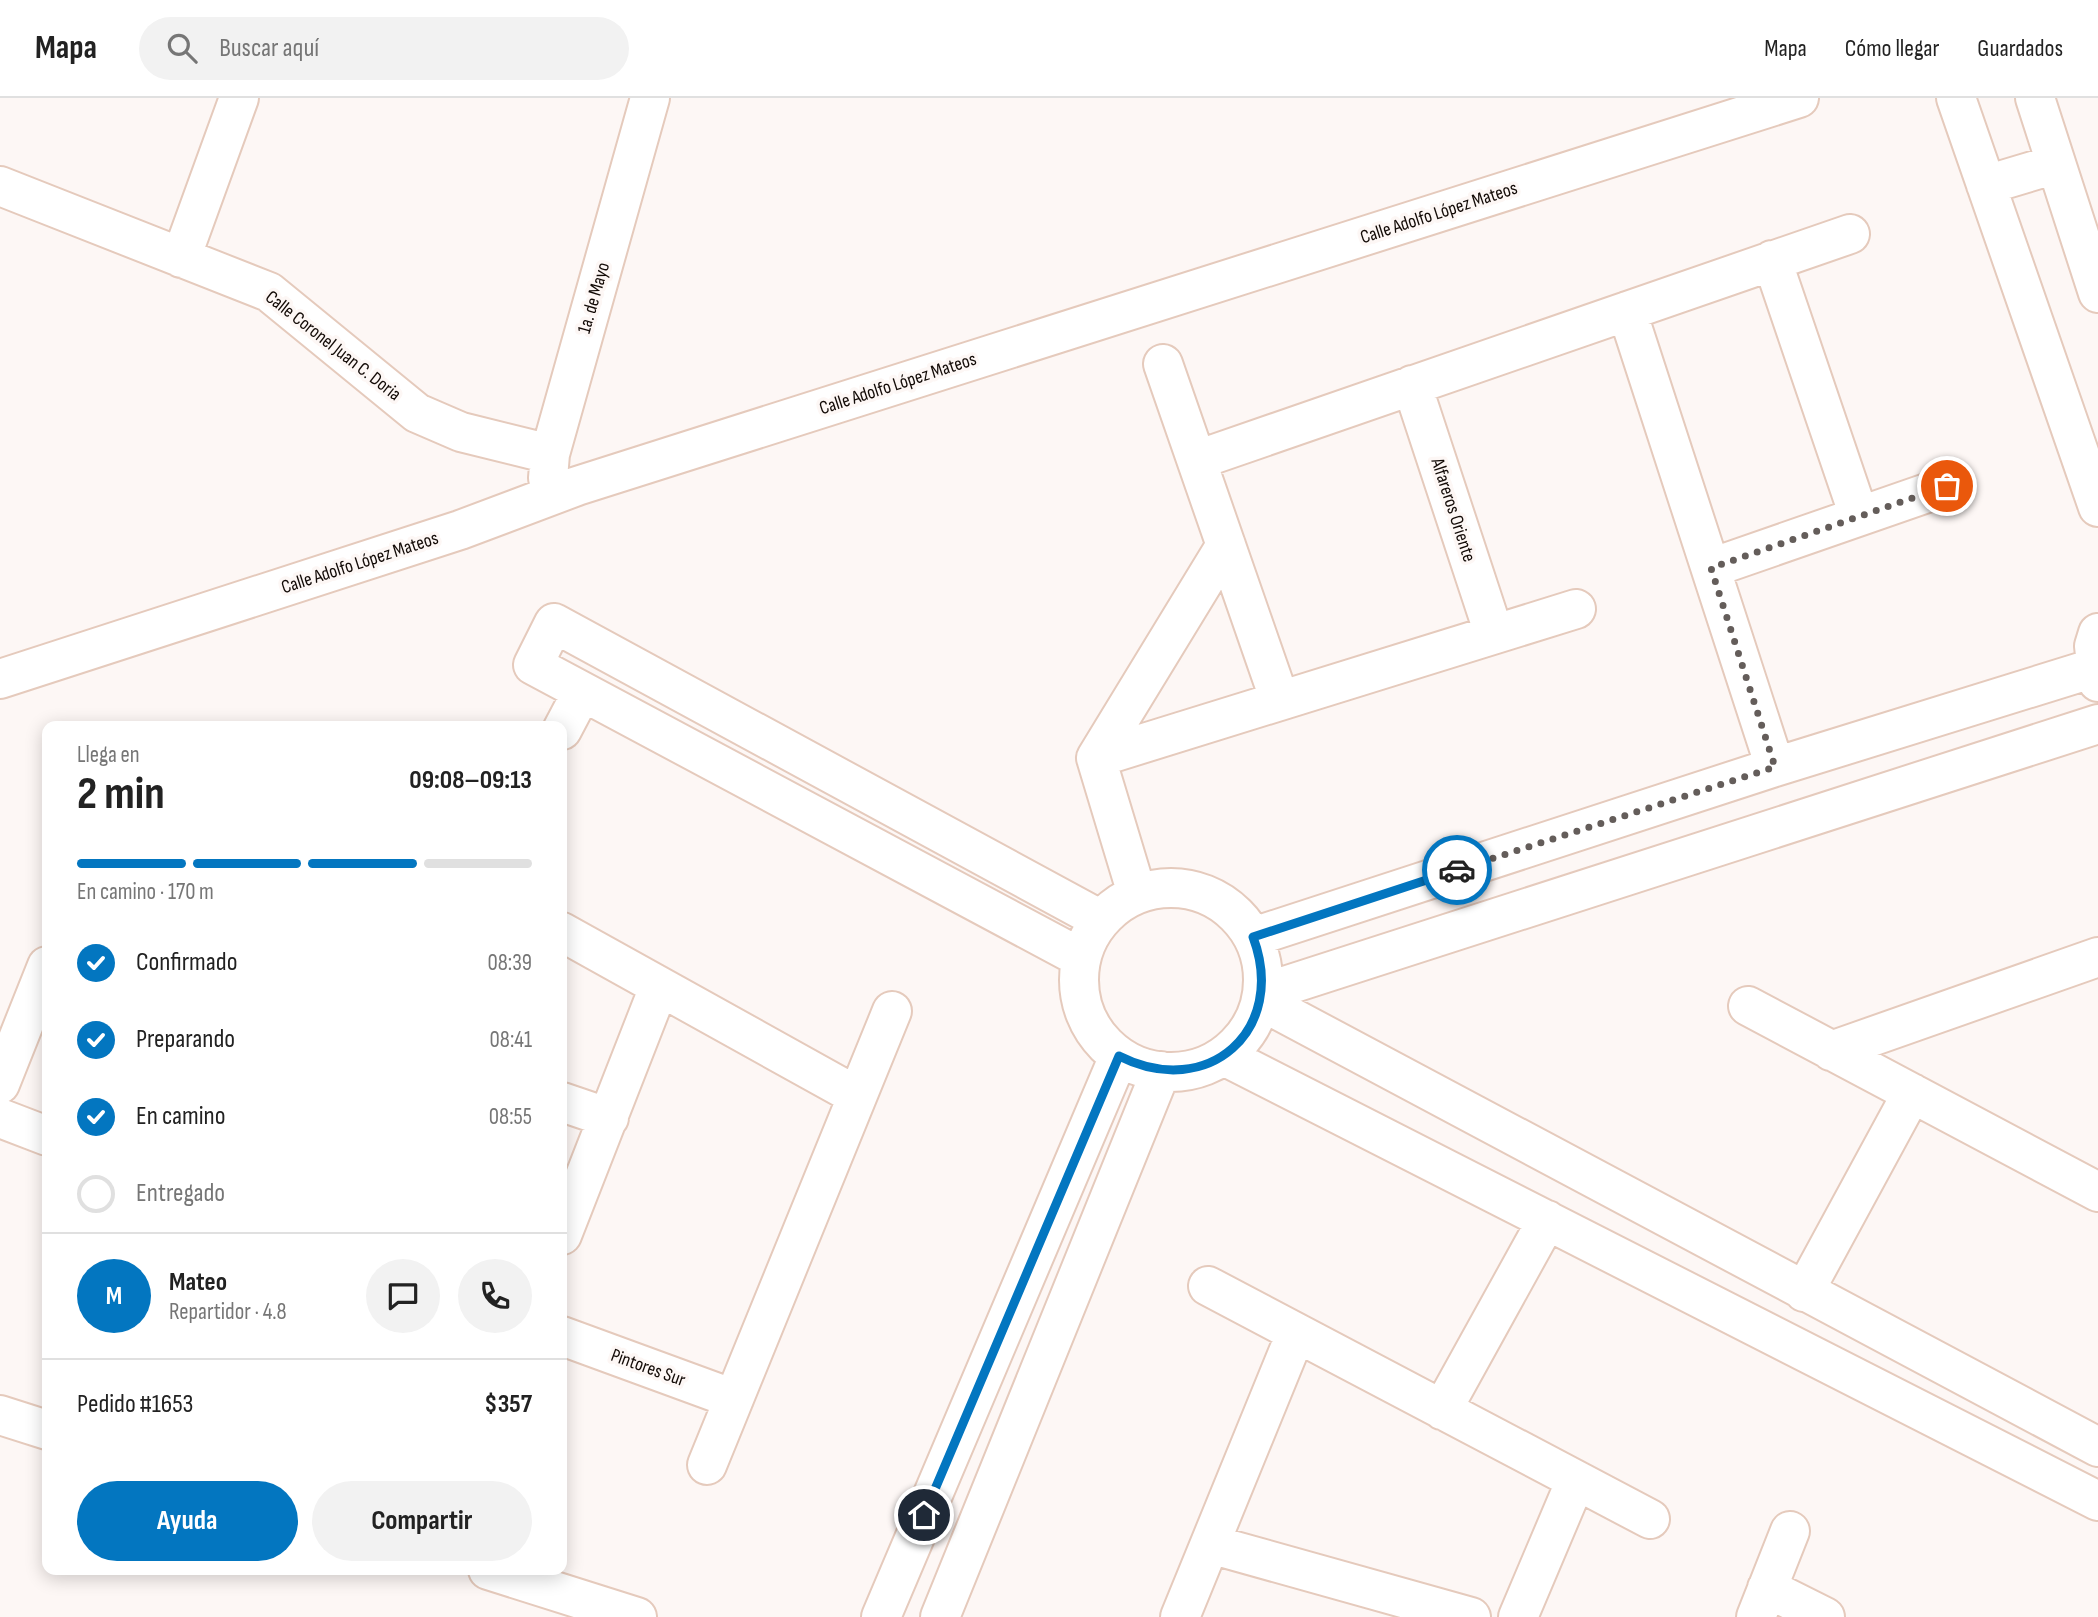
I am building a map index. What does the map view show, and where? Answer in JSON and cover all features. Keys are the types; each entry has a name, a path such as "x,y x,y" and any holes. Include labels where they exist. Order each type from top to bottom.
{"street":[{"path":"181,258 239,98"},
{"name":"1a. de Mayo","path":"546,499 550,454 650,98"},
{"name":"Calle Adolfo López Mateos","path":"0,679 460,530 577,486 1799,98"},
{"path":"1956,98 2098,507"},
{"path":"2035,98 2098,293"},
{"path":"1986,186 2056,164"},
{"name":"Calle Coronel Juan C. Doria","path":"0,186 269,292 418,413 461,432 550,454"},
{"path":"1197,460 1850,233"},
{"path":"1772,260 1860,516"},
{"path":"1627,311 1775,767"},
{"path":"1163,364 1280,701"},
{"name":"Alfareros Oriente","path":"1412,385 1494,634"},
{"path":"1711,568 1947,486"},
{"path":"1137,894 1096,758 1226,545"},
{"path":"1096,758 1576,609"},
{"path":"1081,958 533,665 554,623 1101,919"},
{"path":"1253,937 2097,661"},
{"path":"567,721 582,692"},
{"path":"1262,997 2098,723"},
{"path":"1159,888 1182,888 1203,894 1223,904 1240,918 1253,937 1261,957 1262,997 1247,1031 1224,1056 1183,1071 1161,1071 1139,1066 1119,1056 1102,1042 1089,1023 1081,1002 1081,958 1101,919 1118,904 1137,894 1159,888"},
{"path":"567,935 857,1096"},
{"path":"1831,1051 2098,957"},
{"path":"0,1084 42,979"},
{"path":"567,1223 659,987"},
{"path":"1262,997 1804,1292 2098,1447"},
{"path":"1748,1006 2098,1192"},
{"path":"707,1465 892,1011"},
{"path":"881,1617 1119,1056"},
{"path":"1224,1056 2098,1501"},
{"path":"940,1617 1161,1071"},
{"path":"1804,1292 1912,1093"},
{"path":"567,1104 609,1118"},
{"path":"0,1118 42,1134"},
{"path":"1442,1410 1548,1220"},
{"path":"1208,1286 1650,1520"},
{"path":"1180,1617 1296,1333"},
{"name":"Pintores Sur","path":"567,1338 734,1399"},
{"path":"0,1415 42,1428"},
{"path":"1518,1617 1576,1480"},
{"path":"1790,1531 1762,1603 1825,1617"},
{"path":"1210,1544 1471,1617"},
{"path":"504,1575 637,1617"}],"way so far":[{"path":"1457,870 1775,767 1711,568 1947,486"}],"route":[{"path":"924,1515 1119,1056 1139,1066 1161,1071 1183,1071 1204,1066 1224,1056 1241,1040 1254,1022 1263,993 1261,957 1253,937 1457,870"}]}
